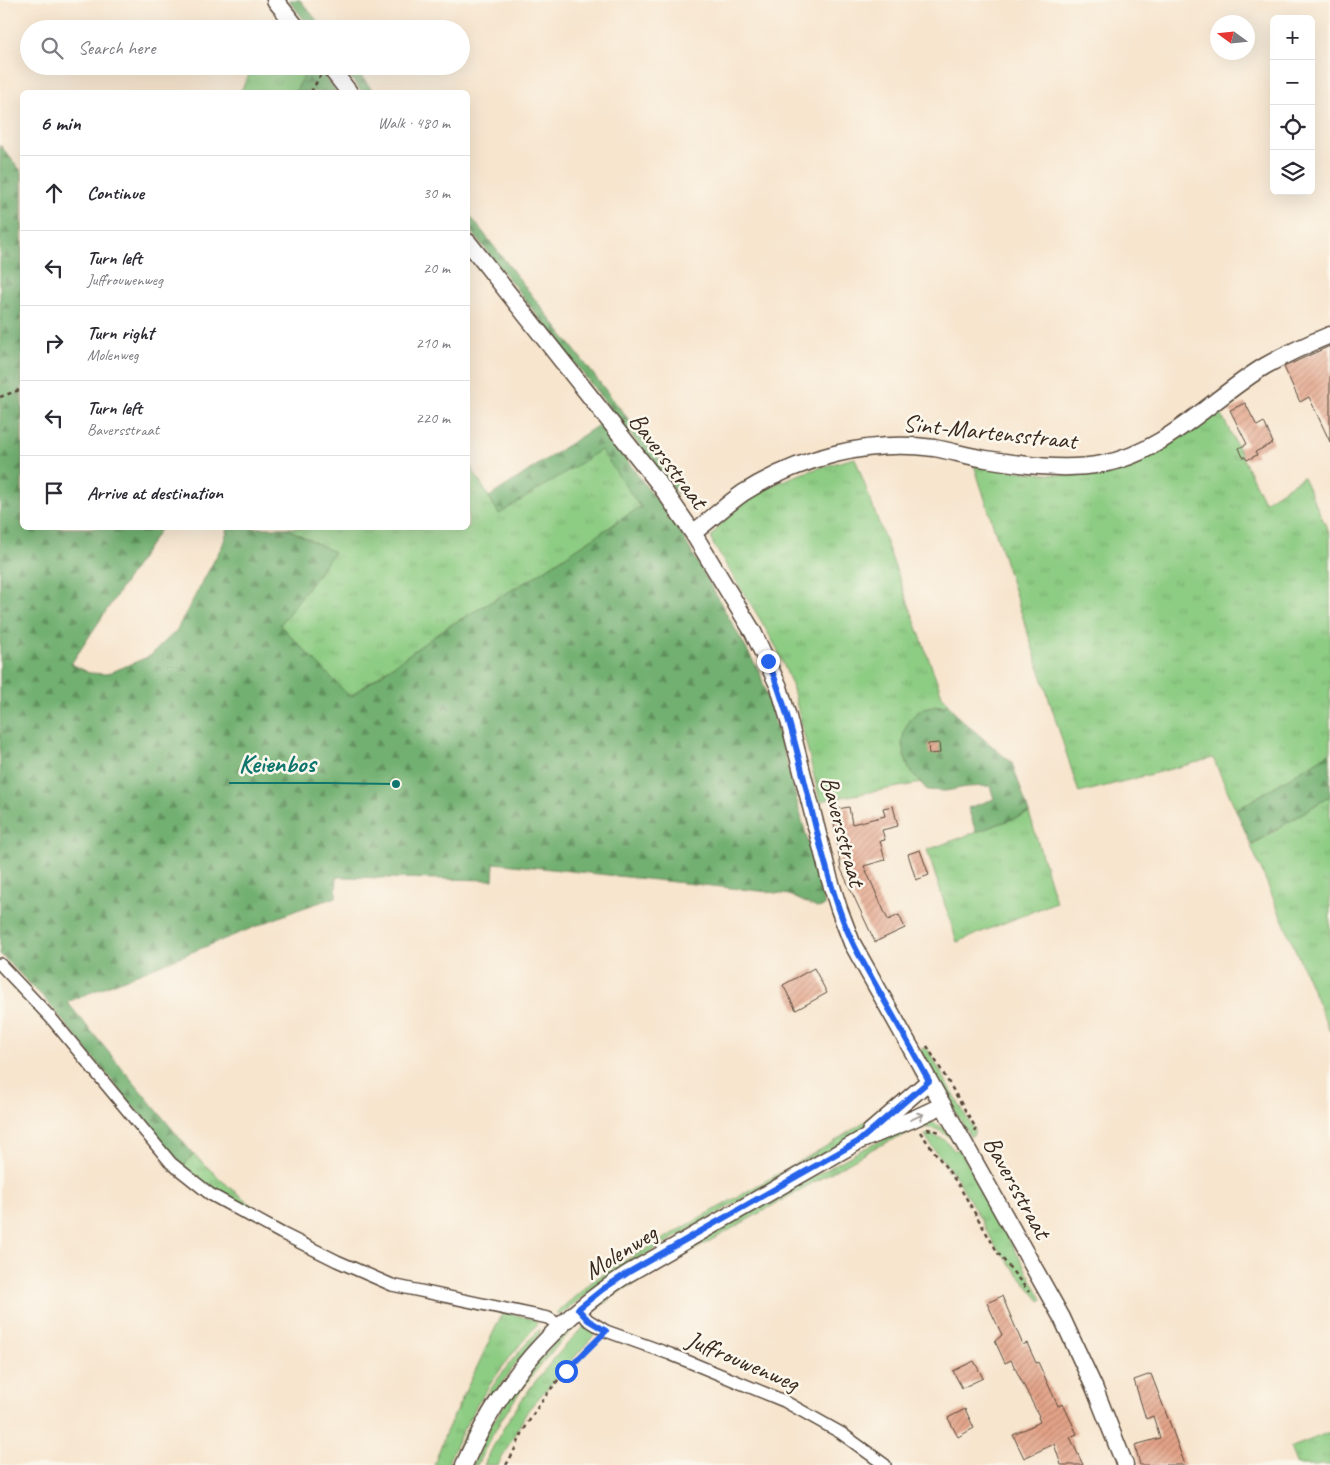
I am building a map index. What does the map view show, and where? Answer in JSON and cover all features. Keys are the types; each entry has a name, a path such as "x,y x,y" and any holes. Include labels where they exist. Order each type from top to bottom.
{"main road":[{"path":"275,0 291,20"},
{"path":"330,75 347,90"},
{"name":"Baversstraat","path":"470,245 660,485 693,533 753,632 779,687 829,877 852,943 1062,1318 1094,1387 1126,1465"},
{"name":"Sint-Martensstraat","path":"693,533 742,494 783,471 828,455 855,450 909,446 934,448 987,459 1059,468 1102,464 1120,460 1152,445 1178,429 1264,366 1305,345 1330,335"},
{"name":"Molenweg","path":"859,1141 929,1081"},
{"name":"Molenweg","path":"464,1465 475,1440 514,1376 560,1326 603,1289 629,1272 859,1141 913,1120 943,1104"}],"street":[{"path":"0,964 50,1018 171,1163 210,1194 297,1241 392,1285 548,1318 560,1326"},
{"name":"Juffrouwenweg","path":"578,1309 588,1320 606,1331 670,1354 784,1401 841,1433 885,1465"}],"path":[{"path":"312,90 322,75"},
{"path":"0,397 20,391"},
{"path":"926,1045 974,1125 977,1135"},
{"path":"944,1134 929,1129 918,1130 958,1184 998,1253 1031,1294"},
{"path":"506,1465 545,1397 566,1371 606,1331"}],"green space":[{"path":"289,0 300,0 317,20 304,20"},
{"path":"249,75 305,75 296,90 241,90"},
{"path":"305,75 324,75 335,90 296,90"},
{"path":"348,75 360,75 372,90 360,90"},
{"path":"0,145 20,170 20,530 160,530 71,664 90,673 107,674 150,656 176,631 223,544 227,530 290,530 334,552 280,625 350,697 447,627 531,579 640,507 601,450 499,514 489,497 600,424 681,533 760,673 782,745 825,906 817,908 789,895 769,892 494,863 493,880 337,877 336,897 297,910 67,1002 193,1154 183,1167 45,999 0,954"},
{"path":"470,216 681,487 677,494 470,230"},
{"path":"1219,409 1264,502 1303,477 1330,535 1330,753 1236,810 1213,758 1079,793 974,465 1058,475 1091,474 1111,470 1131,464 1168,445"},
{"path":"601,449 640,507 531,579 447,627 349,697 280,625 334,552 290,530 470,530 470,465 499,514"},
{"path":"855,458 942,695 949,705 932,706 922,709 915,714 906,728 903,744 906,760 910,770 921,783 820,801 792,685 776,647 713,544 711,537 724,520 740,506 775,484 814,469"},
{"path":"949,705 958,717 1012,763 1029,813 976,832 968,808 994,799 990,786 966,787 946,791 927,790 909,769 902,745 904,732 909,720 923,708"},
{"path":"1330,753 1330,796 1251,845 1236,810"},
{"path":"1330,796 1330,1031 1251,846"},
{"path":"1029,813 1056,902 957,942 927,850"},
{"path":"927,1048 974,1130 974,1134 970,1137 920,1050"},
{"path":"897,1096 900,1100 877,1120 854,1136 625,1266 605,1279 560,1315 556,1313 593,1281 609,1270 832,1143 873,1116"},
{"path":"930,1122 939,1125 957,1143 940,1131 931,1128 920,1128 918,1125"},
{"path":"914,1126 916,1130 876,1147 622,1290 593,1312 590,1309 624,1284 861,1150"},
{"path":"930,1134 945,1140 955,1151 959,1148 1042,1299 1040,1301 996,1247 957,1178 925,1135"},
{"path":"193,1154 228,1186 277,1225 214,1192 183,1167"},
{"path":"503,1312 534,1319 537,1323 536,1326 497,1375 475,1408 447,1465 434,1465 446,1432"},
{"path":"573,1323 576,1326 546,1358 520,1391 477,1465 472,1465 491,1425 525,1375"},
{"path":"588,1326 596,1333 528,1410 498,1465 484,1465 505,1426 540,1375 583,1327"},
{"path":"540,1329 540,1334 493,1396 473,1429 456,1465 451,1465 468,1427 500,1375"},
{"path":"1330,1432 1330,1465 1297,1465 1290,1448"}],"building":[{"path":"1330,346 1330,442 1309,397 1300,402 1284,367"},
{"path":"1245,403 1257,426 1264,422 1273,443 1255,452 1257,455 1247,460 1243,457 1239,448 1247,444 1230,410"},
{"path":"939,743 940,753 929,754 928,744"},
{"path":"893,806 898,826 882,830 885,840 880,841 885,860 864,866 888,920 899,915 905,928 875,942 841,869 832,810 849,807 852,824 885,816 883,808"},
{"path":"920,850 929,875 916,880 908,854"},
{"path":"814,968 827,993 796,1010 783,985"},
{"path":"1002,1296 1023,1345 1027,1343 1036,1363 1038,1362 1058,1406 1063,1404 1077,1434 1070,1437 1083,1465 1061,1465 1054,1444 1024,1458 1013,1435 1040,1422 1039,1416 1011,1360 1005,1363 995,1341 1002,1335 987,1303"},
{"path":"974,1361 983,1378 962,1388 953,1371"},
{"path":"1151,1374 1185,1465 1140,1465 1135,1445 1160,1438 1153,1416 1146,1419 1134,1380"},
{"path":"965,1409 974,1428 958,1437 948,1418"}],"place":[{"name":"Keienbos","path":"396,784"}],"route":[{"path":"566,1371 606,1331 588,1320 578,1309 603,1289 629,1272 859,1141 929,1081 852,943 829,877 788,717 779,687 768,661"}]}
